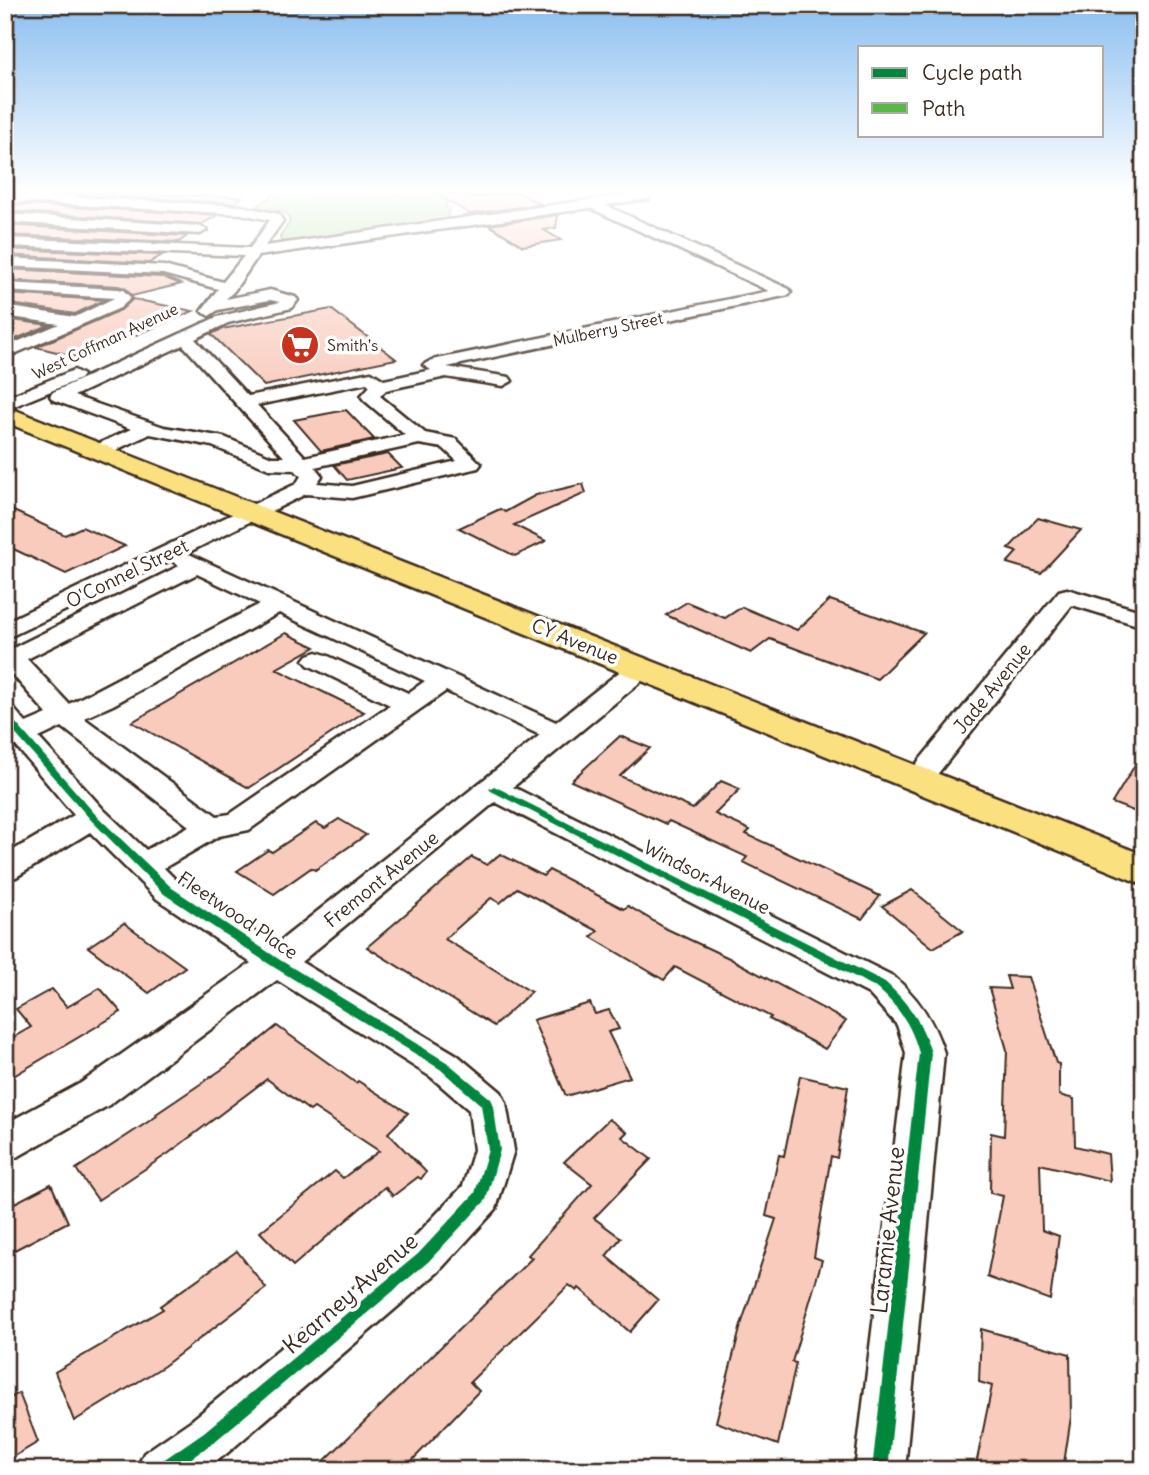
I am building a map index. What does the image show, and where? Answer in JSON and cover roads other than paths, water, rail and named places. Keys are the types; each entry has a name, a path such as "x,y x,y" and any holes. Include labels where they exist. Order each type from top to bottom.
{"main road":[{"name":"CY Avenue","path":"5,413 1144,871"}],"street":[{"path":"155,270 168,261"},
{"name":"West Coffman Avenue","path":"5,405 206,314 229,288 247,261"},
{"name":"Mulberry Street","path":"432,365 784,292 717,261"},
{"path":"5,262 177,272 229,288"},
{"path":"5,287 118,293 123,298 115,305 5,353"},
{"path":"214,306 270,295 290,300 287,305 270,311 223,320 59,396 148,428 218,441 269,463 301,464 419,438 449,443 471,464 352,492 303,488"},
{"path":"5,311 78,321"},
{"path":"185,338 312,476 303,488"},
{"path":"345,401 446,372 503,381"},
{"path":"74,375 116,386"},
{"path":"243,401 371,377 375,391 419,438"},
{"path":"259,418 284,413"},
{"path":"98,451 148,428"},
{"path":"328,458 346,461 426,443 438,445 452,457 450,461 425,468 410,478"},
{"name":"O'Connel Street","path":"5,632 248,512 303,488"},
{"path":"169,552 559,734"},
{"path":"198,565 16,655 13,659 30,683 65,715 211,827"},
{"name":"Jade Avenue","path":"918,779 1067,596 1144,620"},
{"path":"13,725 65,715 103,699 277,604"},
{"path":"317,660 408,703"},
{"name":"Fremont Avenue","path":"5,1144 95,1094 276,963 640,668"},
{"path":"144,865 211,827 238,823 443,681"},
{"name":"Fleetwood Place","path":"13,725 93,817 168,891 276,963 444,1066 487,1103"},
{"name":"Windsor Avenue","path":"494,789 881,985 900,1002"},
{"path":"5,869 93,817"},
{"name":"Laramie Avenue","path":"880,1470 925,1053 919,1028 900,1002"},
{"name":"Kearney Avenue","path":"161,1470 209,1437 423,1258 481,1196 494,1150 487,1103"}],"place":[{"name":"Smith's","path":"300,345"}]}
